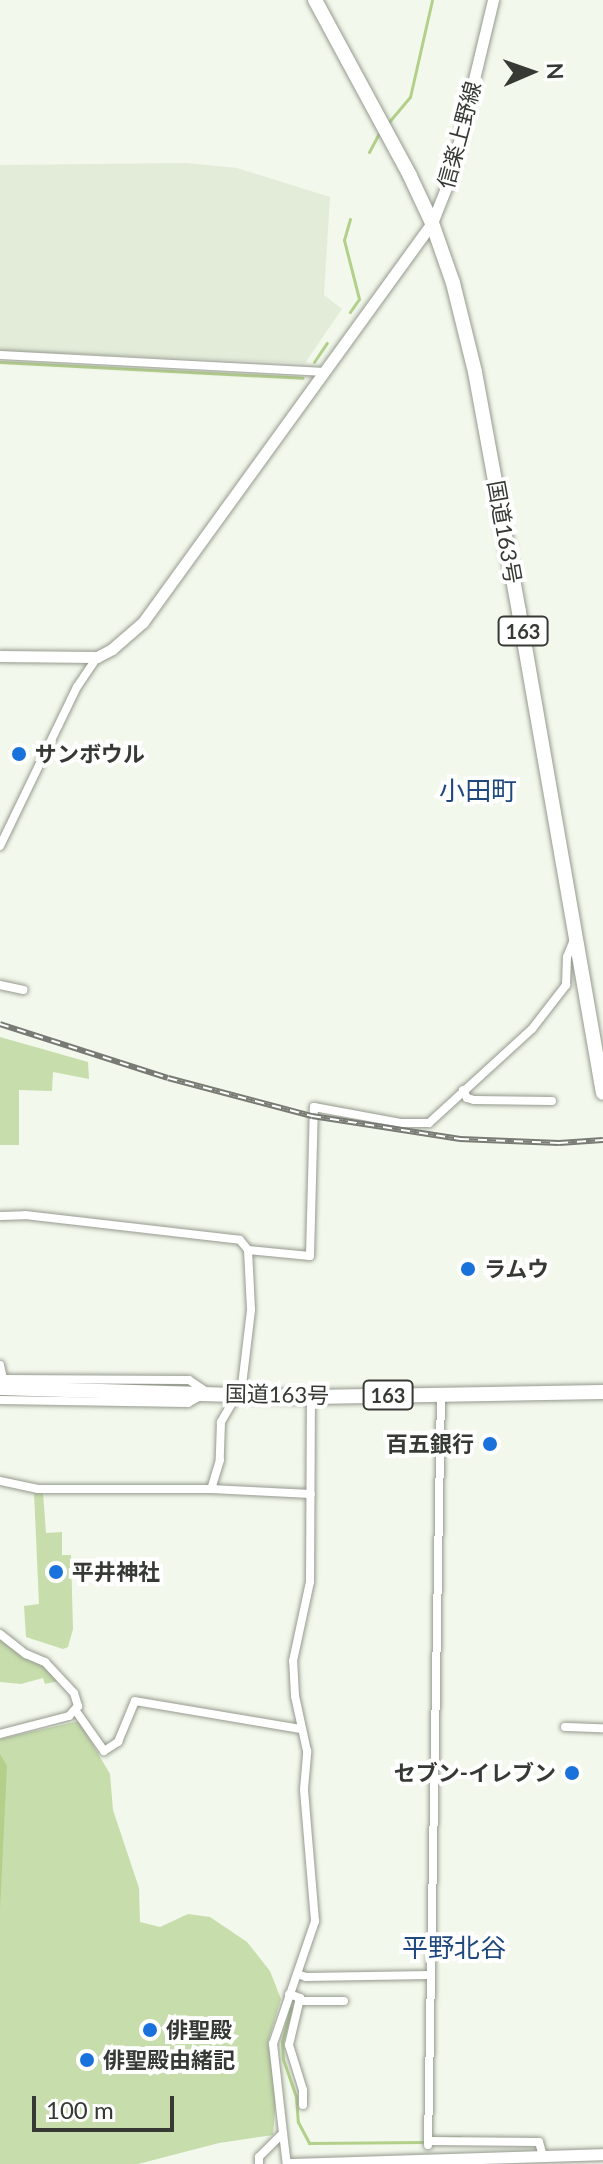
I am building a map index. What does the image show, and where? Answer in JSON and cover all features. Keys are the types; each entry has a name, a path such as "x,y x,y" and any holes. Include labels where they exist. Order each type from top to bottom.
{"highway":[{"name":"国道163号","path":"315,0 410,176 432,223 453,283 475,372 578,937 603,1093"},
{"name":"国道163号","path":"1,1382 311,1397 603,1392"}],"street":[{"name":"信楽上野線","path":"97,657 112,649 143,622 432,223 451,175 493,0"},
{"path":"0,355 322,372"},
{"path":"0,656 97,657"},
{"path":"0,846 77,687 97,657"},
{"path":"248,1250 310,1256 314,1107 385,1121 429,1123 463,1090 508,1054 562,990 571,943 578,937"},
{"path":"0,985 23,990"},
{"path":"463,1090 467,1098 474,1100 552,1101"},
{"path":"0,1216 25,1215 240,1240 248,1250 250,1335 242,1386 221,1422 220,1460 211,1489"},
{"path":"0,1365 1,1382 189,1380 207,1392 188,1403 0,1400"},
{"path":"440,1393 429,2141 539,2142 543,2156"},
{"path":"311,1397 310,1582 293,1661 300,1729 307,1751 304,1789 316,1906 314,1927 273,2044 288,2164 603,2154"},
{"path":"0,1481 38,1489 211,1489 311,1494"},
{"path":"0,1634 26,1654 45,1662 74,1693 76,1711 87,1721 104,1751 118,1742 135,1701 300,1729"},
{"path":"0,1734 69,1716 76,1711"},
{"path":"565,1727 603,1728"},
{"path":"297,1974 306,1977 430,1975"},
{"path":"289,1994 300,1998 289,2045 303,2090 303,2105"},
{"path":"299,2001 344,2001"},
{"path":"259,2164 259,2157 283,2133"}],"shaded area":[{"path":"187,163 237,168 330,197 324,295 342,309 305,363 0,351 0,165"},
{"path":"0,1037 88,1062 89,1079 53,1072 52,1091 19,1090 19,1145 0,1145"},
{"name":"平井神社","path":"34,1492 43,1492 46,1533 62,1532 62,1555 71,1555 73,1629 68,1647 63,1649 26,1637 24,1606 39,1604"},
{"path":"0,1637 44,1666 59,1681 45,1684 43,1678 21,1684 0,1682"},
{"path":"79,1721 110,1774 113,1810 139,1888 140,1922 160,1927 188,1914 210,1917 247,1942 270,1971 281,1999 268,2042 276,2099 273,2135 219,2143 138,2164 0,2164 0,1739"},
{"path":"0,1754 7,1766 0,1910"}],"waterway":[{"path":"388,123 410,97 432,0"},
{"path":"369,152 380,131"},
{"path":"350,219 344,240 359,299 350,312"},
{"path":"314,362 327,343"},
{"path":"0,362 303,378"},
{"path":"291,2008 282,2041 283,2059 296,2096 298,2122 309,2143 424,2142"},
{"path":"435,2138 460,2137"}],"railway":[{"path":"0,1024 168,1078 312,1116 460,1139 559,1143 603,1140"}],"place":[{"name":"サンボウル","path":"19,754"},
{"name":"ラムウ","path":"468,1269"},
{"name":"百五銀行","path":"490,1444"},
{"name":"平井神社","path":"56,1572"},
{"name":"セブン-イレブン","path":"572,1773"},
{"name":"俳聖殿","path":"150,2030"},
{"name":"俳聖殿由緒記","path":"87,2060"}],"district":[{"name":"小田町","path":"478,791"},
{"name":"平野北谷","path":"454,1948"}]}
